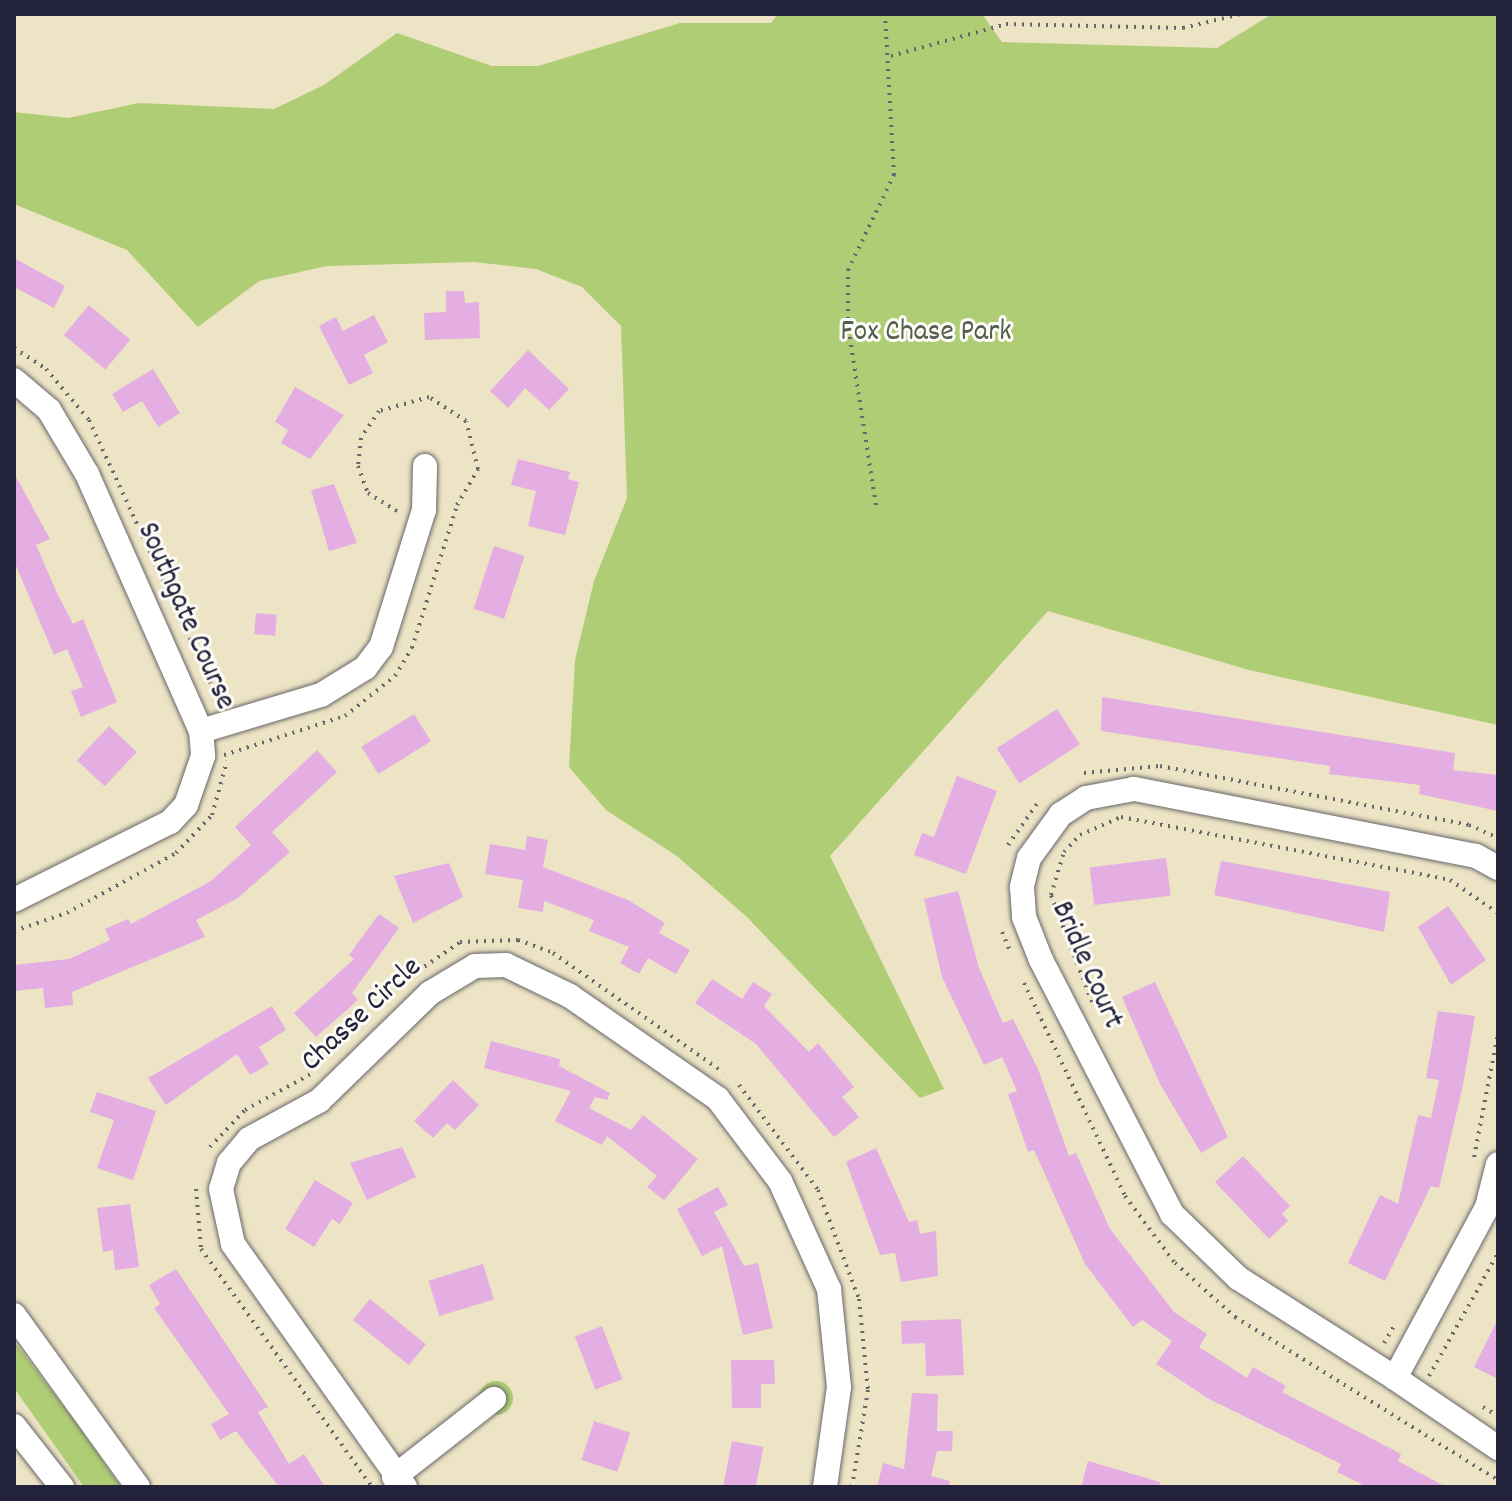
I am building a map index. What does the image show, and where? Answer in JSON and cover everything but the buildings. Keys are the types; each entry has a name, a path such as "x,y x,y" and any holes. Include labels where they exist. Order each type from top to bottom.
{"street":[{"name":"Southgate Course","path":"14,380 67,433 212,727 198,782 170,822 14,900"},
{"path":"212,727 321,695 365,668 381,647 424,510 425,466"},
{"name":"Bridle Court","path":"1498,868 1476,856 1134,789 1086,798 1061,814 1029,858 1022,887 1024,917 1041,960 1172,1214 1238,1278 1498,1448"},
{"name":"Chasse Circle","path":"390,1484 233,1244 221,1189 229,1163 249,1139 319,1101 430,993 475,966 506,965 570,996 718,1099 780,1181 829,1289 839,1387 825,1487"},
{"path":"1395,1378 1487,1207 1498,1164"},
{"path":"14,1315 138,1487"},
{"path":"390,1484 494,1399"},
{"path":"14,1426 62,1487"}],"path":[{"path":"876,505 848,327 848,270 894,175 891,56 885,14"},
{"path":"891,56 1006,24 1183,28 1241,14"},
{"path":"14,348 46,369 89,420 212,727 223,790 196,834 176,853 67,913 14,931"},
{"path":"1079,775 1103,766 1160,766 1469,825 1498,838"},
{"path":"1002,857 1045,796"},
{"path":"1099,1018 1054,919 1051,895 1064,852 1101,822 1145,819 1450,880 1498,913"},
{"path":"999,922 1125,1196 1175,1263 1235,1317 1498,1480"},
{"path":"408,981 460,942 518,940 553,953 698,1050 773,1121 818,1190 859,1299 868,1390 852,1487"},
{"path":"1473,1165 1498,1034"},
{"path":"203,1160 220,1129 317,1070"},
{"path":"198,1181 201,1249 390,1484"},
{"path":"1425,1384 1498,1253"},
{"path":"1369,1337 1382,1345 1398,1320"}],"green space":[{"name":"Fox Chase Park","path":"778,14 982,14 1002,42 1217,48 1272,14 1498,14 1498,725 1249,670 1048,611 830,856 944,1089 920,1098 747,917 677,856 606,810 569,767 575,660 594,581 627,498 621,326 582,287 536,269 474,262 327,266 259,281 198,327 127,250 14,204 14,112 68,118 139,103 274,109 324,85 397,33 492,66 538,66 680,23 771,23"},
{"path":"14,1341 121,1487 84,1487 14,1388"},
{"path":"496,1381 508,1386 513,1398 508,1410 496,1415 484,1410 479,1398 484,1386"}]}
